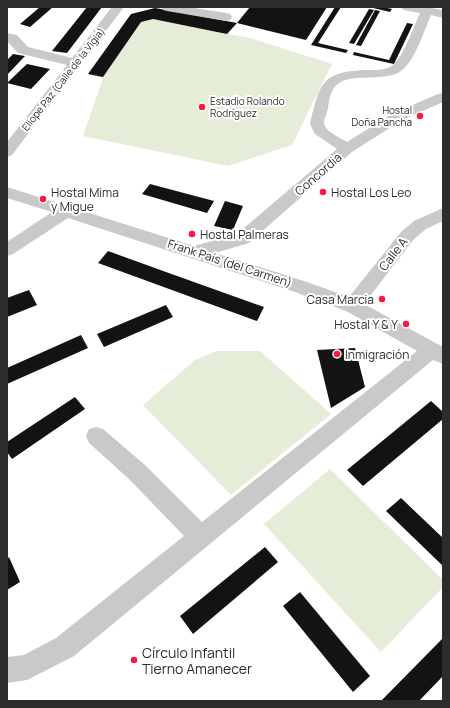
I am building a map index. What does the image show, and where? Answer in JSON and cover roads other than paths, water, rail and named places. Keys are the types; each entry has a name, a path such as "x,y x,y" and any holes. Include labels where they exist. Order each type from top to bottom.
{"street":[{"name":"Eliope Paz (Calle de la Vigía)","path":"7,152 118,7"},
{"path":"167,7 226,17"},
{"path":"407,7 443,14"},
{"path":"347,149 320,131 317,124 328,86 336,79 346,76 388,73 396,69 403,62 427,12"},
{"path":"7,36 13,38 23,50 75,63"},
{"name":"Concordia","path":"196,252 243,239 347,149 396,117 443,97"},
{"name":"Frank País (del Carmen)","path":"7,192 196,252 298,286 352,306 437,353"},
{"path":"7,250 66,211"},
{"name":"Calle A","path":"352,306 407,236 420,225 443,214"},
{"path":"7,670 27,668 65,647 201,537 437,353"},
{"path":"96,436 137,472 201,537"}],"place":[{"name":"Estadio Rolando Rodríguez","path":"202,107"},
{"name":"Hostal Doña Pancha","path":"420,116"},
{"name":"Hostal Los Leo","path":"323,192"},
{"name":"Hostal Mima y Migue","path":"43,199"},
{"name":"Hostal Palmeras","path":"192,234"},
{"name":"Casa Marcia","path":"382,299"},
{"name":"Hostal Y & Y","path":"406,324"},
{"name":"Inmigración","path":"337,354"},
{"name":"Círculo Infantil Tierno Amanecer","path":"134,660"}]}
